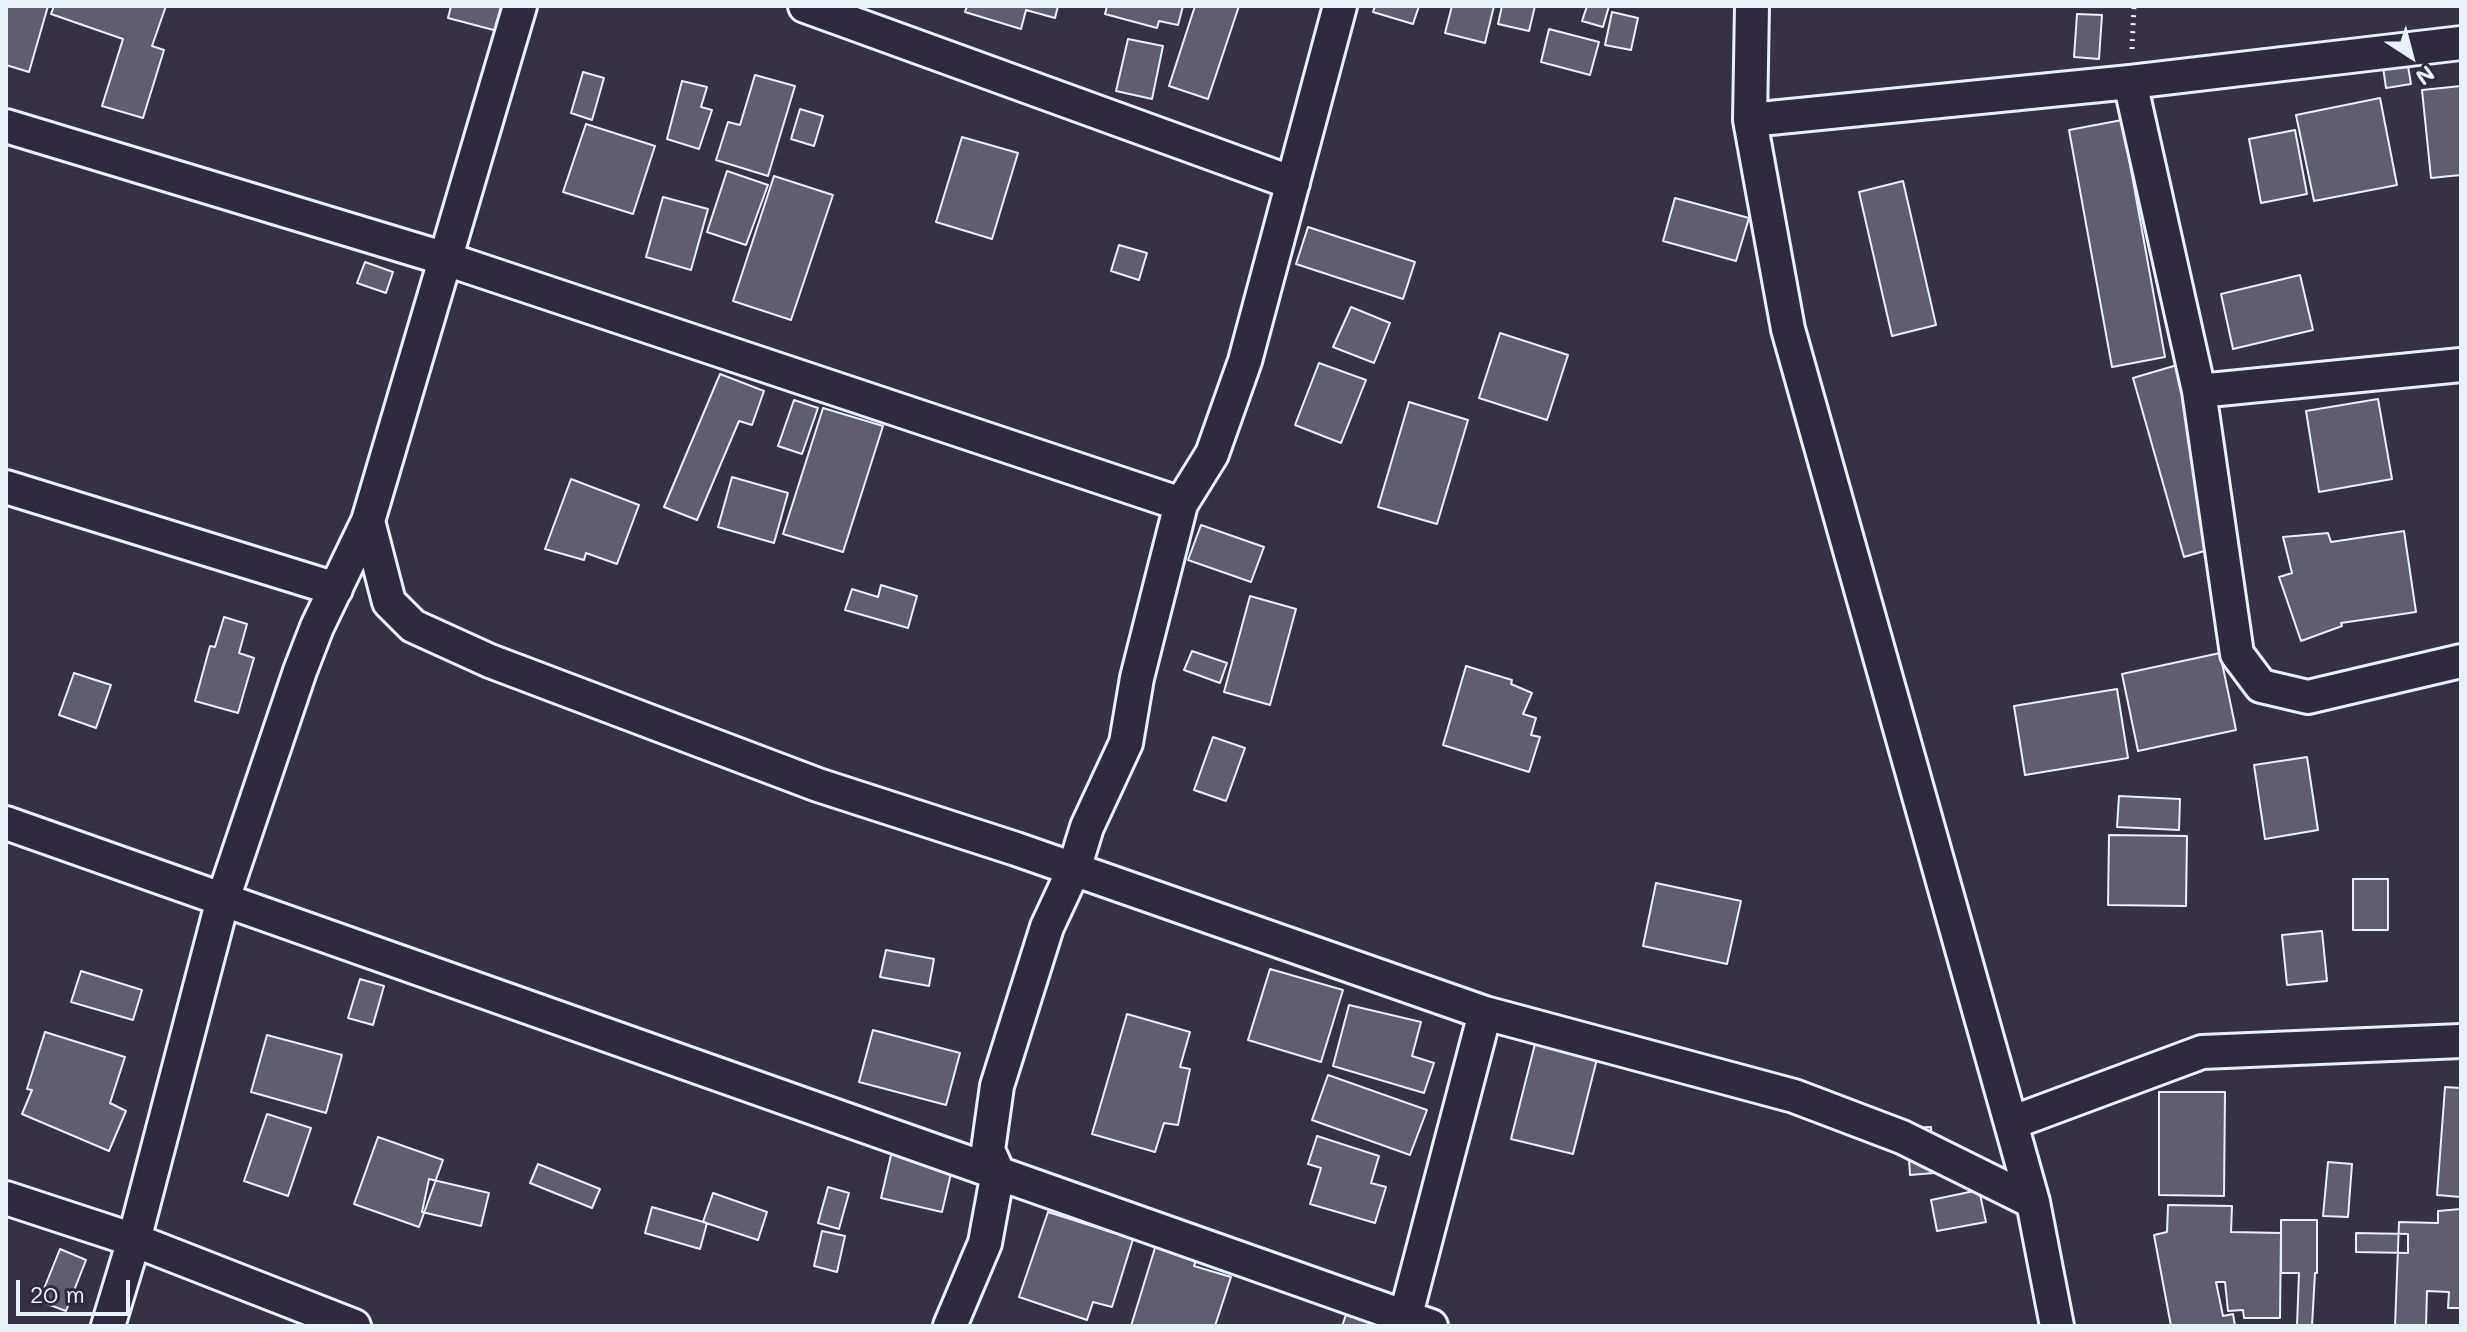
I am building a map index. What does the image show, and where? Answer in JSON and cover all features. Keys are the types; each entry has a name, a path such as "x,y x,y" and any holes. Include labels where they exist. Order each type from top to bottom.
{"street":[{"path":"108,1326 134,1240 223,899 300,671 368,521 520,6"},
{"path":"805,6 1293,183"},
{"path":"950,1326 985,1243 998,1172 988,1150 997,1086 1047,927 1074,869 1087,827 1126,743 1137,678 1181,504 1212,454 1240,374 1340,6"},
{"path":"1752,6 1750,120 1788,329 2033,1202 2057,1326"},
{"path":"1750,120 2130,82 2461,43"},
{"path":"2130,82 2199,391 2237,654 2261,686 2308,697 2461,661"},
{"path":"6,126 446,259 1181,504"},
{"path":"2199,391 2461,365"},
{"path":"6,487 336,589"},
{"path":"368,521 389,602 413,626 490,661 818,785 1074,869 1485,1013 1794,1096 1902,1137 2033,1202"},
{"path":"6,823 998,1172 1413,1322 1485,1013"},
{"path":"2011,1123 2202,1052 2461,1041"},
{"path":"6,1198 134,1240 354,1326"}],"building":[{"path":"6,6 48,6 29,72 6,65"},
{"path":"54,6 166,6 152,46 164,50 143,118 102,106 123,39 51,14"},
{"path":"451,6 515,6 505,33 448,18"},
{"path":"967,6 1058,6 1055,18 1026,10 1021,29 965,12"},
{"path":"1107,6 1183,6 1178,25 1159,21 1157,28 1105,14"},
{"path":"1195,6 1239,6 1208,99 1169,86"},
{"path":"1375,6 1419,6 1413,24 1373,12"},
{"path":"1452,6 1494,6 1485,43 1445,33"},
{"path":"1502,6 1535,6 1529,31 1498,24"},
{"path":"1587,6 1609,6 1603,27 1582,21"},
{"path":"1612,12 1638,18 1631,50 1605,45"},
{"path":"2077,14 2102,15 2099,59 2074,57"},
{"path":"1549,29 1599,42 1590,75 1541,62"},
{"path":"1128,39 1163,46 1152,99 1116,91"},
{"path":"2404,42 2411,84 2386,88 2380,46"},
{"path":"583,72 604,78 592,120 571,113"},
{"path":"755,75 795,86 768,176 716,160 728,122 740,125"},
{"path":"682,81 707,87 701,107 712,110 699,149 667,139"},
{"path":"2461,86 2461,175 2431,178 2422,90"},
{"path":"2380,98 2397,185 2314,201 2296,115"},
{"path":"800,109 823,116 814,146 791,139"},
{"path":"2122,120 2165,357 2112,367 2069,130"},
{"path":"586,124 655,146 633,214 563,192"},
{"path":"2295,130 2307,194 2261,203 2249,139"},
{"path":"962,137 1018,153 992,239 936,222"},
{"path":"727,171 768,185 746,245 707,232"},
{"path":"774,176 833,195 791,320 733,301"},
{"path":"1903,181 1936,325 1892,336 1859,192"},
{"path":"663,197 708,209 691,270 646,257"},
{"path":"1675,198 1749,218 1736,261 1663,241"},
{"path":"1308,227 1415,262 1403,299 1296,264"},
{"path":"1119,245 1147,253 1139,280 1111,271"},
{"path":"365,262 393,272 386,293 357,283"},
{"path":"2300,275 2313,330 2233,349 2221,294"},
{"path":"1351,307 1390,323 1374,363 1333,347"},
{"path":"1500,333 1568,355 1547,420 1479,398"},
{"path":"1319,363 1366,380 1341,443 1295,425"},
{"path":"2184,363 2235,542 2184,557 2133,378"},
{"path":"720,374 764,391 752,425 739,421 697,520 664,507"},
{"path":"2378,399 2392,479 2319,492 2306,411"},
{"path":"794,400 818,408 802,454 778,446"},
{"path":"1409,402 1468,420 1437,524 1378,507"},
{"path":"823,408 883,426 843,552 783,534"},
{"path":"732,477 788,493 774,543 718,527"},
{"path":"571,479 639,505 617,564 586,553 584,560 545,549"},
{"path":"1201,525 1264,547 1251,582 1188,560"},
{"path":"2404,531 2416,612 2341,623 2342,626 2301,641 2279,577 2292,573 2283,537 2328,533 2331,542"},
{"path":"881,585 917,596 908,628 845,610 852,589 878,597"},
{"path":"1250,596 1296,609 1270,705 1224,692"},
{"path":"224,617 247,624 239,653 254,658 238,713 195,701 210,646 215,647"},
{"path":"1192,651 1227,663 1220,683 1184,670"},
{"path":"2220,653 2236,730 2138,751 2122,674"},
{"path":"1466,666 1512,680 1511,684 1532,693 1523,714 1536,718 1531,735 1540,737 1529,772 1443,745"},
{"path":"74,673 111,685 96,728 59,715"},
{"path":"2117,689 2128,758 2025,775 2014,706"},
{"path":"1213,737 1245,748 1226,801 1194,790"},
{"path":"2307,757 2318,830 2265,839 2254,765"},
{"path":"2119,796 2180,799 2179,830 2117,827"},
{"path":"2109,835 2187,836 2186,906 2108,905"},
{"path":"2353,879 2388,879 2388,930 2353,930"},
{"path":"1656,883 1741,901 1727,964 1643,946"},
{"path":"2322,931 2327,981 2287,985 2282,935"},
{"path":"886,950 934,959 929,986 880,977"},
{"path":"1270,969 1343,990 1321,1062 1248,1040"},
{"path":"81,971 142,990 133,1020 71,1002"},
{"path":"360,979 384,986 373,1025 348,1018"},
{"path":"1349,1005 1421,1022 1412,1056 1434,1063 1424,1093 1333,1066"},
{"path":"1127,1014 1190,1032 1180,1067 1190,1069 1178,1125 1164,1123 1155,1152 1092,1134"},
{"path":"873,1030 960,1053 946,1105 859,1082"},
{"path":"45,1032 125,1057 110,1103 126,1111 109,1151 22,1114 32,1090 27,1089"},
{"path":"267,1035 342,1055 326,1113 251,1092"},
{"path":"1536,1040 1598,1055 1573,1154 1511,1139"},
{"path":"1328,1075 1427,1110 1410,1155 1312,1120"},
{"path":"2445,1087 2461,1088 2461,1197 2437,1195"},
{"path":"2159,1092 2225,1092 2224,1196 2159,1195"},
{"path":"267,1114 311,1128 288,1196 244,1181"},
{"path":"1931,1127 1934,1173 1910,1175 1907,1128"},
{"path":"1317,1136 1379,1156 1371,1183 1386,1187 1375,1223 1310,1204 1321,1168 1308,1164"},
{"path":"378,1137 443,1160 419,1227 354,1204"},
{"path":"892,1151 953,1165 942,1212 881,1198"},
{"path":"2328,1162 2352,1164 2348,1217 2323,1216"},
{"path":"538,1164 600,1189 592,1208 530,1183"},
{"path":"429,1179 489,1193 481,1226 422,1212"},
{"path":"828,1187 849,1193 839,1229 818,1223"},
{"path":"1979,1190 1986,1222 1937,1231 1931,1200"},
{"path":"713,1193 767,1212 758,1240 703,1222"},
{"path":"2168,1205 2232,1206 2231,1232 2281,1233 2280,1318 2244,1318 2243,1310 2228,1311 2225,1282 2216,1282 2223,1316 2233,1314 2235,1326 2171,1326 2154,1235 2167,1232"},
{"path":"652,1207 707,1223 700,1249 645,1233"},
{"path":"2461,1209 2461,1308 2448,1308 2449,1292 2427,1291 2426,1326 2395,1326 2399,1222 2438,1223 2438,1211"},
{"path":"1048,1212 1133,1239 1112,1307 1093,1302 1087,1320 1019,1297"},
{"path":"2281,1220 2317,1220 2317,1273 2312,1326 2278,1326 2297,1325 2299,1273 2281,1273"},
{"path":"822,1231 845,1236 837,1272 814,1266"},
{"path":"2356,1233 2408,1234 2408,1253 2356,1252"},
{"path":"1158,1238 1200,1250 1194,1266 1231,1277 1215,1326 1131,1326"},
{"path":"60,1249 86,1260 66,1311 39,1301"},
{"path":"1347,1312 1375,1322 1373,1326 1342,1326"}]}
